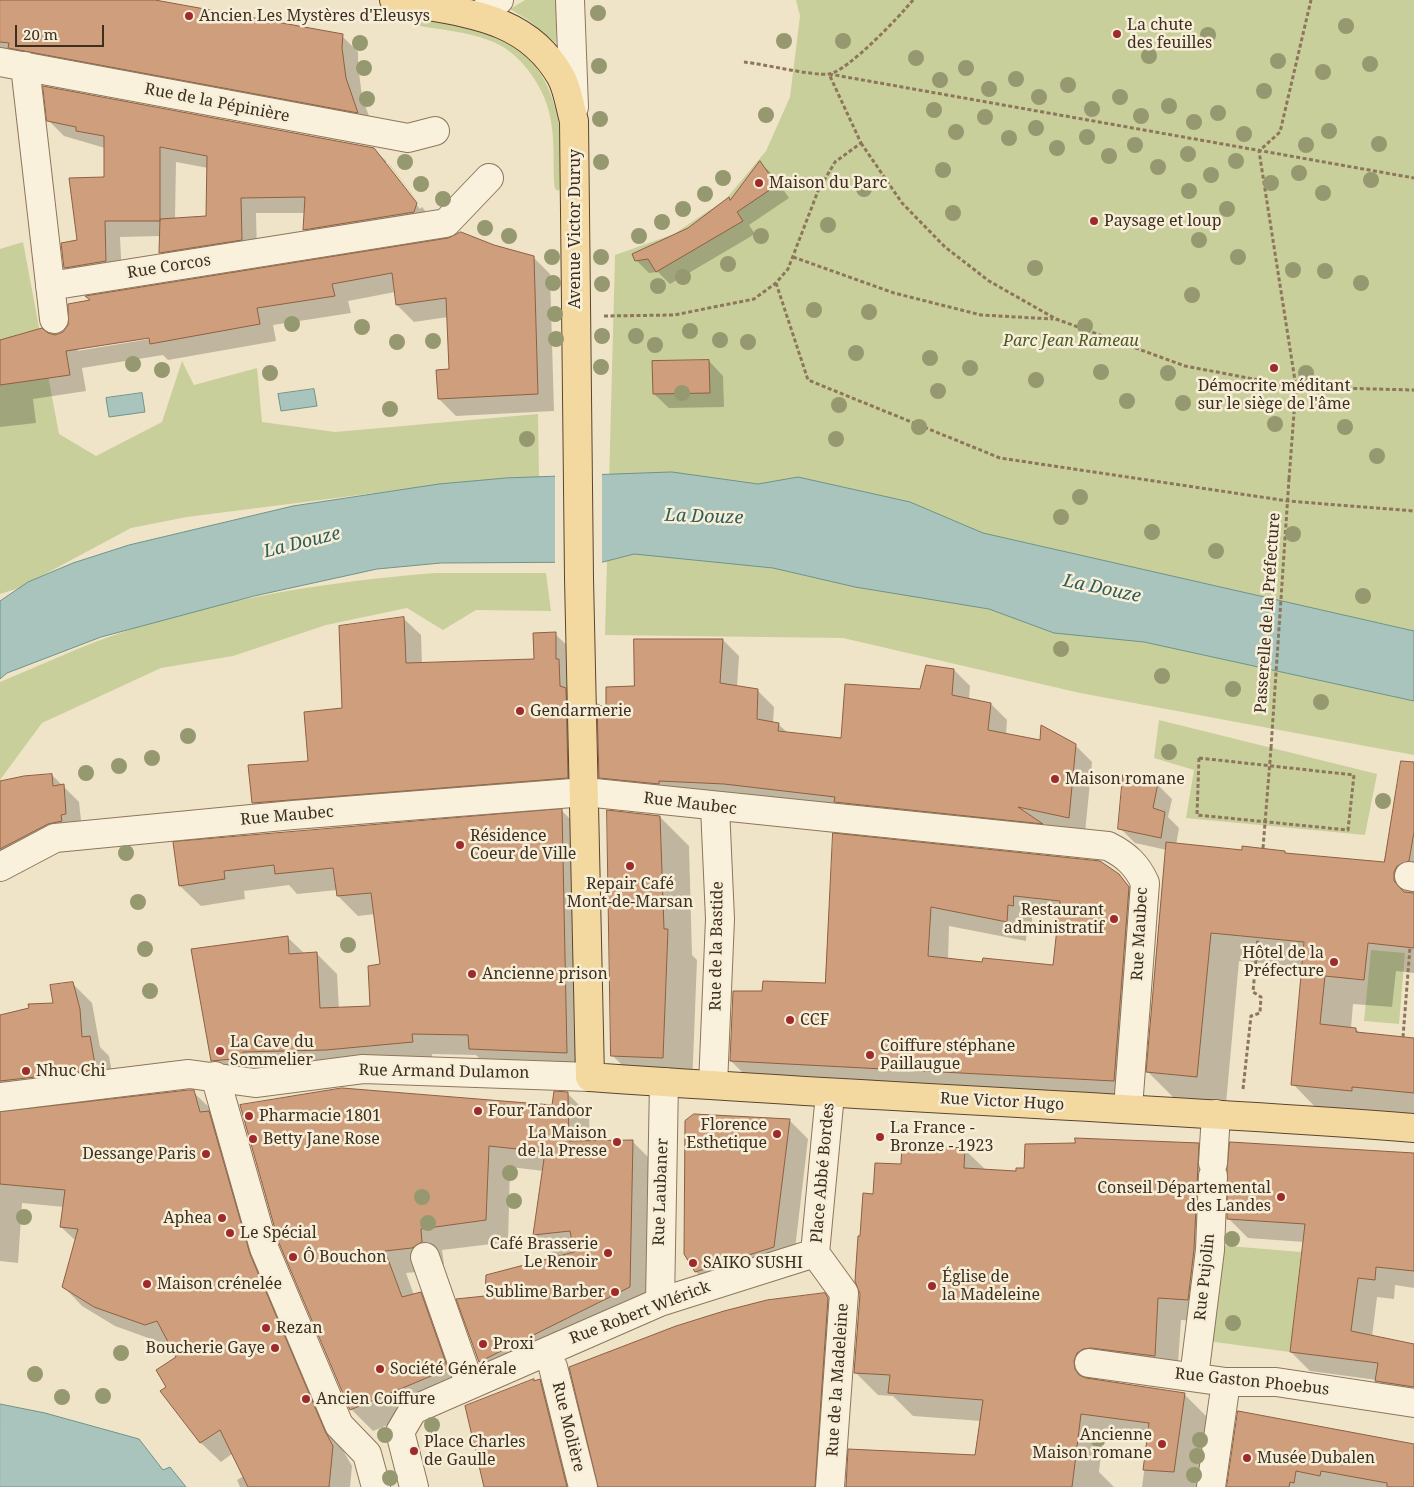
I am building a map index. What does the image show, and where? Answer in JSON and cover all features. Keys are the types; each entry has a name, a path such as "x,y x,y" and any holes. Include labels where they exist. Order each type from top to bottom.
{"main road":[{"path":"402,1 489,8 548,58 562,79 574,121"},
{"name":"Avenue Victor Duruy","path":"574,121 579,578 590,1077"},
{"name":"Rue Victor Hugo","path":"590,1077 830,1094 1128,1108 1414,1128"}],"street":[{"name":"Avenue Victor Duruy","path":"570,0 574,121"},
{"name":"Rue de la Pépinière","path":"12,64 408,138 435,131"},
{"path":"12,64 54,319"},
{"name":"Rue Corcos","path":"50,286 446,223 489,178"},
{"name":"Rue Maubec","path":"0,867 54,838 293,815 585,792 715,807 1108,846 1121,853 1140,871 1145,883 1128,1108"},
{"name":"Rue de la Bastide","path":"713,1085 720,920 715,807"},
{"name":"Rue Armand Dulamon","path":"0,1097 189,1074 216,1076 255,1083 363,1069 590,1077"},
{"path":"216,1076 264,1248 339,1425 367,1454 376,1487"},
{"name":"Rue Laubaner","path":"660,1302 664,1082"},
{"name":"Place Abbé Bordes","path":"815,1253 830,1094"},
{"name":"Rue Pujolin","path":"1194,1377 1210,1250 1216,1114"},
{"name":"Rue Robert Wlérick","path":"470,1385 660,1302 815,1253"},
{"name":"Rue de la Madeleine","path":"815,1253 844,1293 830,1487"},
{"path":"414,1487 400,1432 413,1410 470,1385 425,1257"},
{"name":"Rue Gaston Phoebus","path":"1089,1363 1226,1382 1276,1382 1414,1402"},
{"name":"Rue Molière","path":"553,1367 583,1487"},
{"path":"1210,1487 1226,1382"}],"path":[{"path":"829,74 848,64 913,0"},
{"path":"1260,151 1280,132 1310,0"},
{"path":"744,62 829,74 1414,178"},
{"path":"829,74 861,143 902,203 945,247 989,281 1056,319 1186,366 1296,387 1414,390"},
{"path":"596,316 674,315 754,299 776,283 788,269 818,191 835,162 861,143"},
{"name":"Passerelle de la Préfecture","path":"1260,151 1296,387 1263,848"},
{"path":"793,257 894,293 981,315 1056,319"},
{"path":"776,283 808,380 1000,458 1288,501 1414,511"},
{"path":"1199,758 1354,775 1348,830 1265,822 1196,815 1199,758"},
{"path":"1243,1092 1251,1016 1260,1013 1261,997 1253,992 1258,937"},
{"path":"1403,1037 1410,947"}],"green space":[{"path":"525,0 556,0 556,43 528,20 510,9"},
{"name":"Parc Jean Rameau","path":"796,0 1414,0 1414,755 1080,693 843,638 605,635 615,255 674,234 726,199 766,151 790,97 800,16"},
{"path":"422,20 463,26 494,35 522,52 536,68 547,85 559,126 562,168 560,189 558,191 555,189 554,183 553,137 549,111 544,97 528,70 510,52 494,42 463,33 420,26 419,22"},
{"path":"23,242 59,434 96,456 162,422 182,361 194,385 257,368 262,422 335,432 538,414 539,477 399,490 187,517 131,528 19,588 0,594 0,249"},
{"path":"436,573 546,573 551,611 476,610 443,630 407,608 326,625 233,656 161,668 42,723 0,780 0,682 107,637 161,620 238,600 317,586"},
{"path":"1159,720 1377,774 1365,835 1186,818 1194,770 1154,758"},
{"path":"1371,950 1405,953 1399,1024 1364,1021"},
{"path":"1216,1245 1301,1252 1290,1352 1207,1341"}],"water":[{"path":"314,389 317,406 281,411 278,394"},
{"path":"142,393 145,412 109,417 106,398"},
{"name":"La Douze","path":"672,472 758,484 798,477 910,502 983,533 1414,631 1414,701 1144,642 1054,633 989,609 855,587 773,568 634,554 603,562 441,563 377,569 254,596 101,637 7,673 0,679 0,601 28,582 73,563 129,545 293,506 439,484 506,478"},
{"path":"0,1404 45,1413 139,1439 163,1470 170,1467 186,1487 0,1487"}],"pier":[{"path":"602,473 602,565 555,565 555,474"}],"building":[{"path":"0,0 155,0 343,34 342,48 346,78 358,113 8,48 9,43 0,42"},
{"path":"43,86 374,148 417,203 414,212 303,230 305,197 241,198 242,240 159,253 160,221 105,221 106,261 64,268 61,243 77,240 69,178 104,177 104,136 76,131 76,127 47,121","holes":["160,147 207,156 206,216 160,219"]},
{"path":"760,161 777,185 737,212 743,221 656,272 648,259 635,261 632,254 688,228 729,197 730,200"},
{"path":"461,232 494,245 534,256 538,394 438,399 436,370 449,369 446,298 396,305 392,273 332,284 335,296 257,308 260,324 150,344 149,338 66,351 70,375 0,385 0,340 42,328 48,333 55,335 63,332 68,325 68,304 90,300 85,296 448,238"},
{"path":"709,360 710,393 653,394 652,361"},
{"path":"404,617 406,663 534,659 533,633 556,632 556,659 559,659 560,686 566,688 568,778 252,803 248,765 308,761 304,712 342,708 339,626"},
{"path":"634,639 723,639 720,683 758,689 757,719 779,723 778,731 841,738 845,684 920,689 926,665 954,669 952,695 991,703 988,730 1040,740 1041,725 1076,744 1069,818 1018,807 1043,824 834,802 835,797 724,784 659,781 659,784 599,778 597,704 606,708 606,687 634,686"},
{"name":"Hôtel de la Préfecture","path":"1401,761 1414,762 1414,832 1409,861 1397,866 1394,872 1394,881 1404,892 1414,893 1414,948 1368,943 1364,980 1325,976 1320,1024 1356,1028 1356,1032 1414,1038 1414,1093 1352,1087 1352,1091 1291,1085 1304,942 1211,933 1197,1077 1146,1072 1166,842 1242,850 1242,846 1285,851 1285,853 1384,862"},
{"path":"52,774 53,786 64,784 66,814 61,815 62,821 48,824 0,849 0,781 24,776"},
{"path":"1123,775 1158,783 1153,808 1165,812 1161,838 1118,829"},
{"path":"562,809 567,1053 469,1049 468,1035 412,1034 413,1042 326,1050 243,1052 243,1058 211,1061 191,949 288,936 289,954 317,952 320,1008 370,1006 368,966 380,964 371,893 337,896 333,868 275,874 274,865 224,871 225,879 179,886 173,842"},
{"path":"607,810 660,816 664,929 668,929 663,1058 611,1056"},
{"path":"833,833 1100,861 1119,874 1129,887 1114,1081 730,1061 733,991 762,991 763,981 825,983","holes":["1014,896 1060,901 1053,965 983,958 982,962 928,956 931,907 1007,922 1008,905 1013,906"]},
{"path":"73,982 80,1009 82,1037 90,1036 96,1070 0,1081 0,1015 29,1008 28,1004 53,1003 50,985"},
{"path":"342,1088 552,1105 554,1091 568,1092 569,1141 633,1140 630,1287 479,1362 456,1299 485,1296 486,1275 574,1252 570,1231 533,1235 545,1152 489,1146 486,1220 421,1229 422,1242 412,1248 385,1251 402,1297 421,1292 448,1369 350,1410 279,1243 240,1105"},
{"path":"194,1090 200,1112 209,1111 250,1254 333,1446 329,1487 248,1487 220,1430 200,1443 160,1391 166,1387 156,1370 176,1357 157,1321 145,1325 94,1307 62,1287 78,1229 60,1227 65,1190 0,1184 0,1112"},
{"path":"694,1114 790,1119 774,1247 695,1272 684,1254 685,1121"},
{"path":"1075,1138 1199,1143 1194,1249 1188,1300 1158,1298 1155,1356 1091,1348 1083,1349 1077,1353 1074,1361 1075,1369 1079,1375 1086,1378 1185,1393 1174,1472 1143,1470 1149,1423 1081,1414 1072,1487 846,1487 848,1449 975,1455 983,1400 888,1393 890,1375 854,1373 860,1294 855,1281 858,1236 860,1236 863,1193 873,1194 875,1163 901,1164 902,1144 965,1148 964,1168 1016,1171 1016,1168 1024,1168 1025,1144 1075,1143"},
{"path":"1230,1142 1414,1153 1414,1271 1376,1267 1375,1280 1358,1278 1351,1331 1414,1344 1414,1387 1375,1381 1378,1363 1290,1352 1305,1224 1227,1219 1227,1169"},
{"path":"825,1293 828,1298 815,1487 598,1487 569,1367 676,1326 724,1311 767,1300"},
{"path":"534,1379 534,1381 540,1379 567,1487 484,1487 465,1406"},
{"path":"1238,1411 1414,1444 1414,1487 1387,1487 1387,1483 1321,1471 1320,1476 1296,1471 1294,1483 1290,1482 1289,1487 1227,1487"}],"place":[{"name":"Ancien Les Mystères d'Eleusys","path":"189,16"},
{"name":"La chute des feuilles","path":"1117,34"},
{"name":"Maison du Parc","path":"759,183"},
{"name":"Paysage et loup","path":"1094,221"},
{"name":"Démocrite méditant sur le siège de l'âme","path":"1274,368"},
{"name":"Gendarmerie","path":"520,711"},
{"name":"Maison romane","path":"1055,779"},
{"name":"Résidence Coeur de Ville","path":"460,845"},
{"name":"Repair Café Mont-de-Marsan","path":"630,866"},
{"name":"Restaurant administratif","path":"1114,919"},
{"name":"Hôtel de la Préfecture","path":"1334,962"},
{"name":"Ancienne prison","path":"472,974"},
{"name":"CCF","path":"790,1020"},
{"name":"La Cave du Sommelier","path":"220,1051"},
{"name":"Coiffure stéphane Paillaugue","path":"870,1055"},
{"name":"Nhuc Chi","path":"26,1071"},
{"name":"Four Tandoor","path":"478,1111"},
{"name":"Pharmacie 1801","path":"249,1116"},
{"name":"Florence Esthetique","path":"777,1134"},
{"name":"La France - Bronze - 1923","path":"880,1137"},
{"name":"Betty Jane Rose","path":"253,1139"},
{"name":"La Maison de la Presse","path":"617,1142"},
{"name":"Dessange Paris","path":"206,1154"},
{"name":"Conseil Départemental des Landes","path":"1281,1197"},
{"name":"Aphea","path":"222,1218"},
{"name":"Le Spécial","path":"230,1233"},
{"name":"Café Brasserie Le Renoir","path":"608,1253"},
{"name":"Ô Bouchon","path":"293,1257"},
{"name":"SAIKO SUSHI","path":"693,1263"},
{"name":"Maison crénelée","path":"147,1284"},
{"name":"Église de la Madeleine","path":"932,1286"},
{"name":"Sublime Barber","path":"615,1292"},
{"name":"Rezan","path":"266,1328"},
{"name":"Proxi","path":"483,1344"},
{"name":"Boucherie Gaye","path":"275,1348"},
{"name":"Société Générale","path":"380,1369"},
{"name":"Ancien Coiffure","path":"306,1399"},
{"name":"Ancienne Maison romane","path":"1162,1444"},
{"name":"Place Charles de Gaulle","path":"414,1451"},
{"name":"Musée Dubalen","path":"1247,1458"}]}
